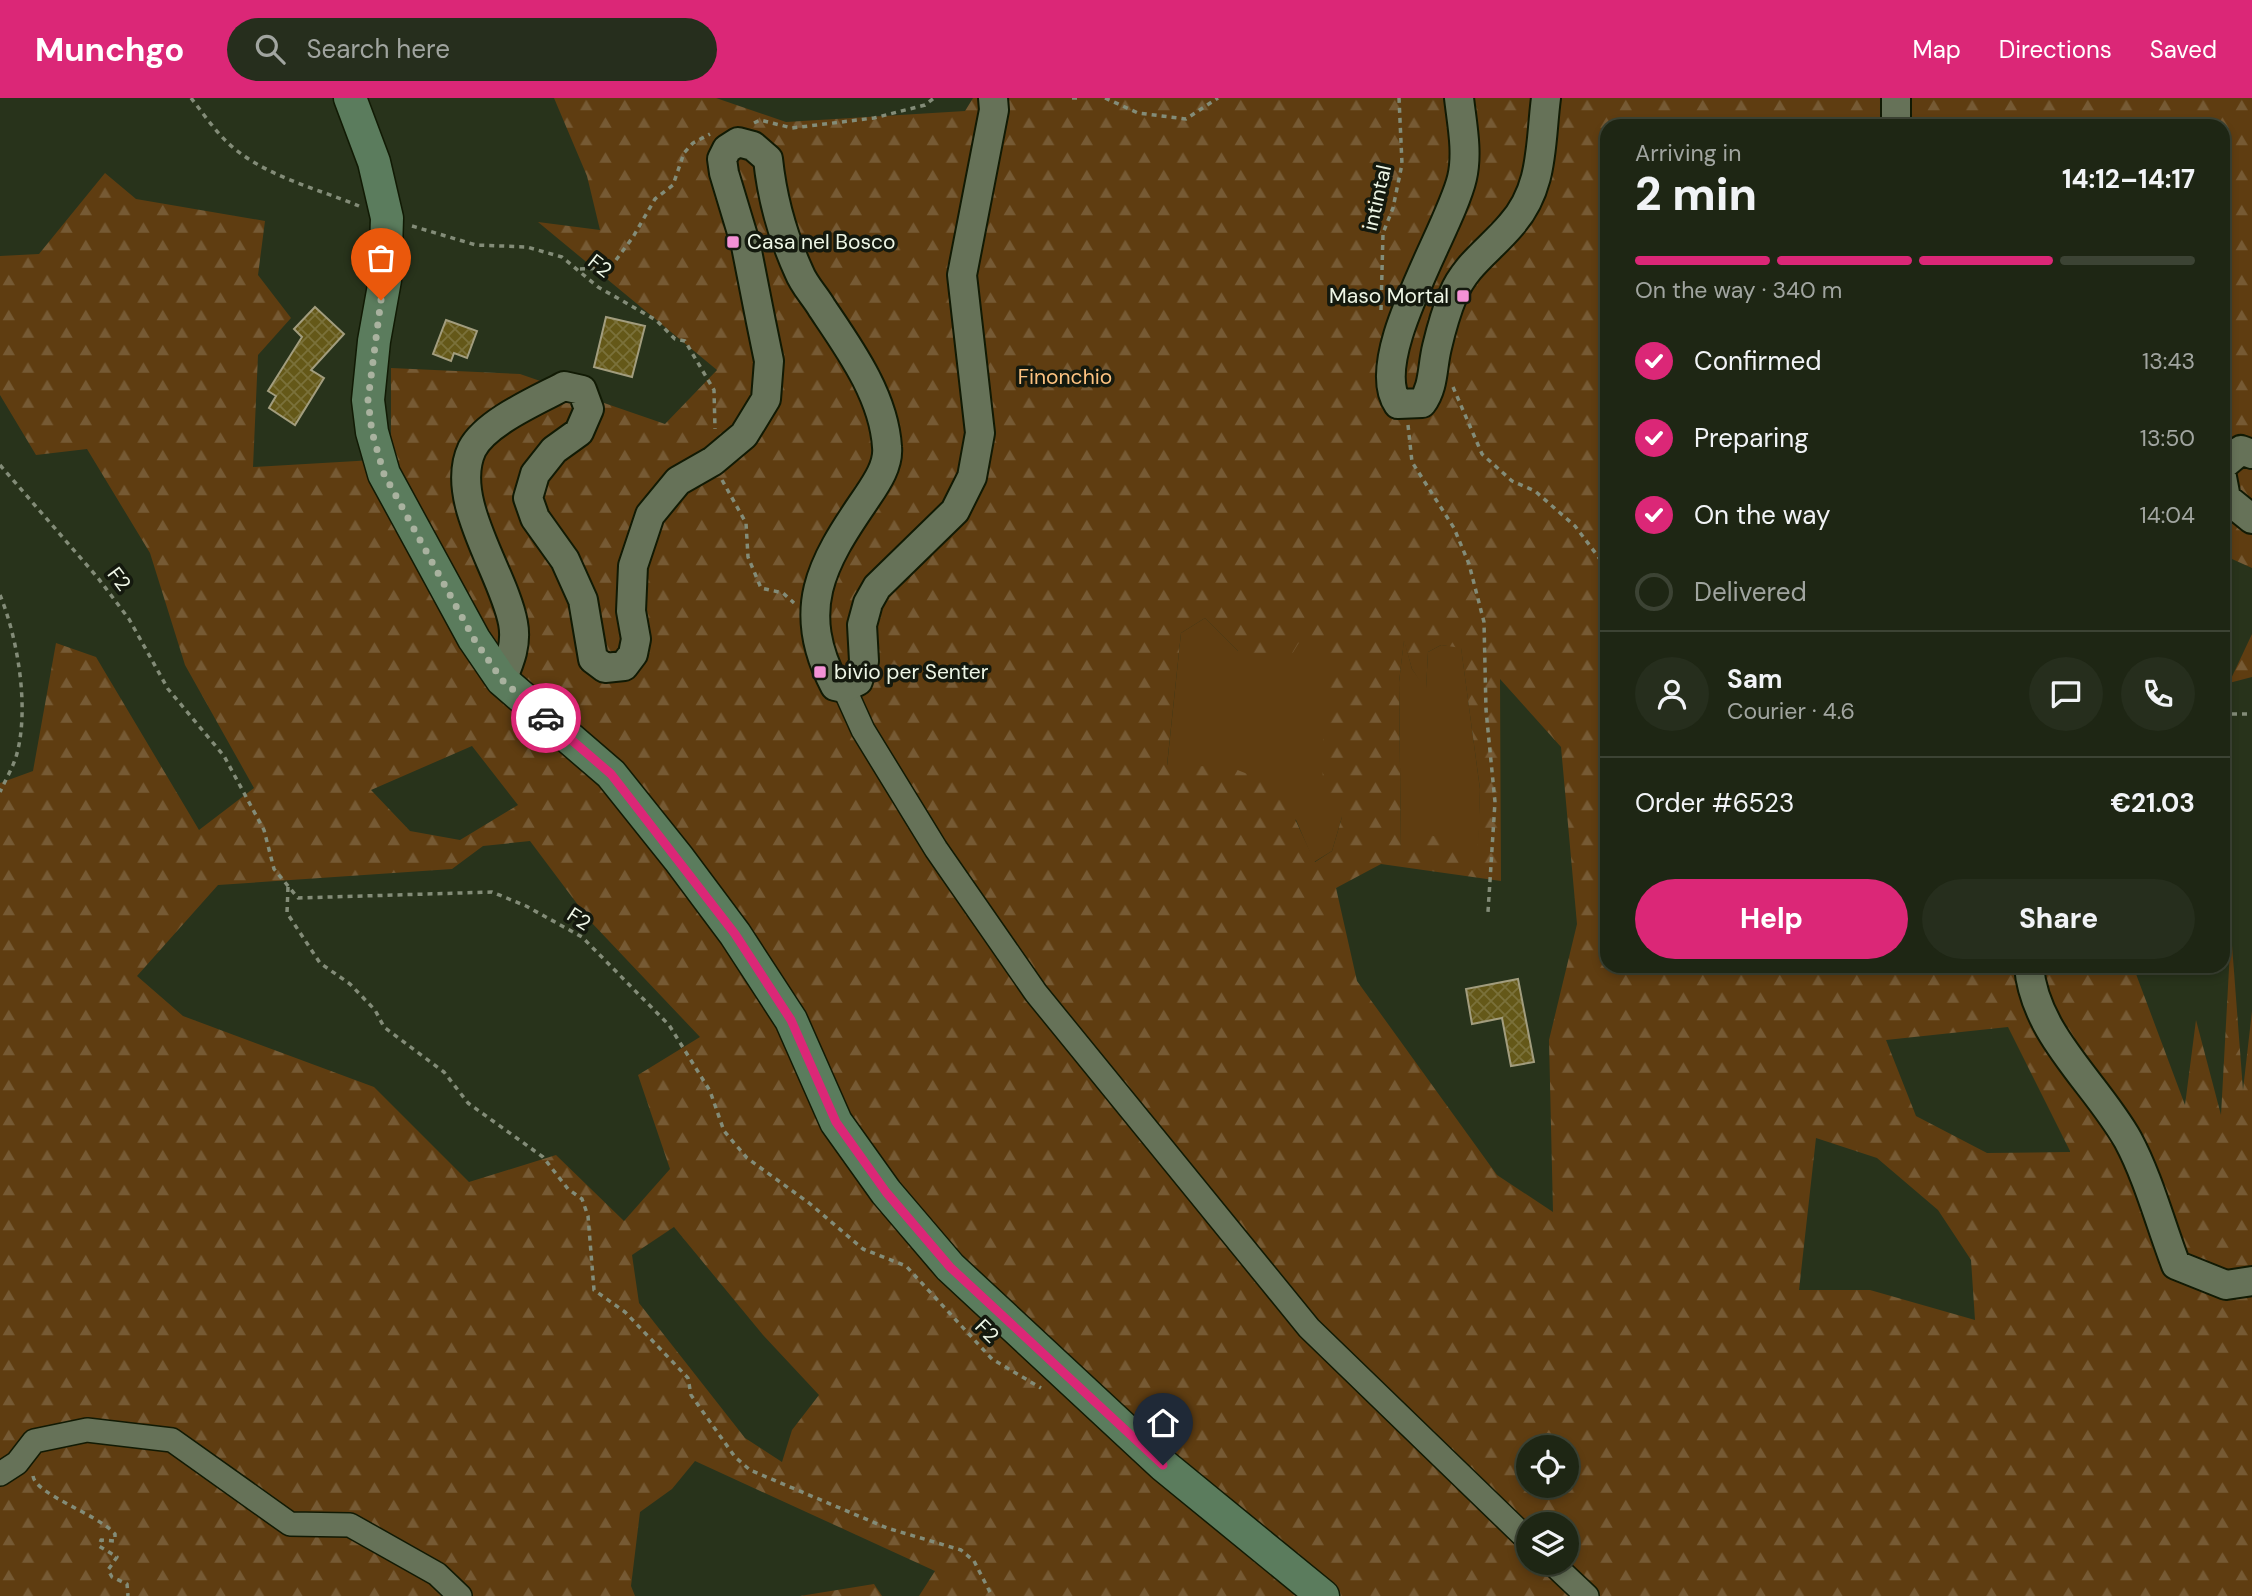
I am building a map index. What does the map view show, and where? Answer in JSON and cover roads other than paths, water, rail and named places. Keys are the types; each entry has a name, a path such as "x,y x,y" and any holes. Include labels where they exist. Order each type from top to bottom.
{"main road":[{"path":"350,98 374,162 387,218 385,280 374,341 368,400 372,432 384,474 474,639 502,680 611,774 679,859 735,934 791,1020 836,1122 886,1192 950,1267 1163,1465 1323,1596"}],"street":[{"path":"502,680 514,652 513,624 475,519 465,480 473,448 502,419 564,386 582,390 589,410 579,432 554,450 535,474 528,498 535,518 565,560 583,600 593,659 605,668 624,666 633,654 636,639 631,611 633,566 650,515 678,481 713,461 744,435 766,399 769,361 746,246 722,159 727,149 738,142 753,146 768,159 772,192 799,273 853,354 877,403 888,448 880,478 829,554 820,578 815,627 823,663 835,686 845,688 858,681 864,661 862,625 868,603 877,587 955,511 972,477 980,433 962,275 994,110 993,98"},
{"path":"1459,98 1464,137 1462,178 1425,263 1389,369 1390,393 1398,404 1410,406 1422,403 1430,392 1437,348 1453,293 1485,250 1511,225 1535,184 1542,160 1546,98"},
{"path":"1896,98 1896,119"},
{"path":"2230,459 2241,450 2252,454"},
{"path":"2230,501 2252,520"},
{"path":"845,688 863,730 936,849 1036,993 1309,1328 1516,1527"},
{"path":"2029,973 2039,1011 2129,1141 2176,1265 2226,1285 2252,1281"},
{"path":"8,1468 34,1441 87,1430 172,1440 290,1524 350,1525 437,1574 460,1596"},
{"path":"1565,1575 1587,1596"}],"place":[{"name":"Casa nel Bosco","path":"733,242"},
{"name":"Maso Mortal","path":"1463,296"},
{"name":"bivio per Senter","path":"820,672"}],"park label":[{"name":"Finonchio","path":"1065,377"}]}
